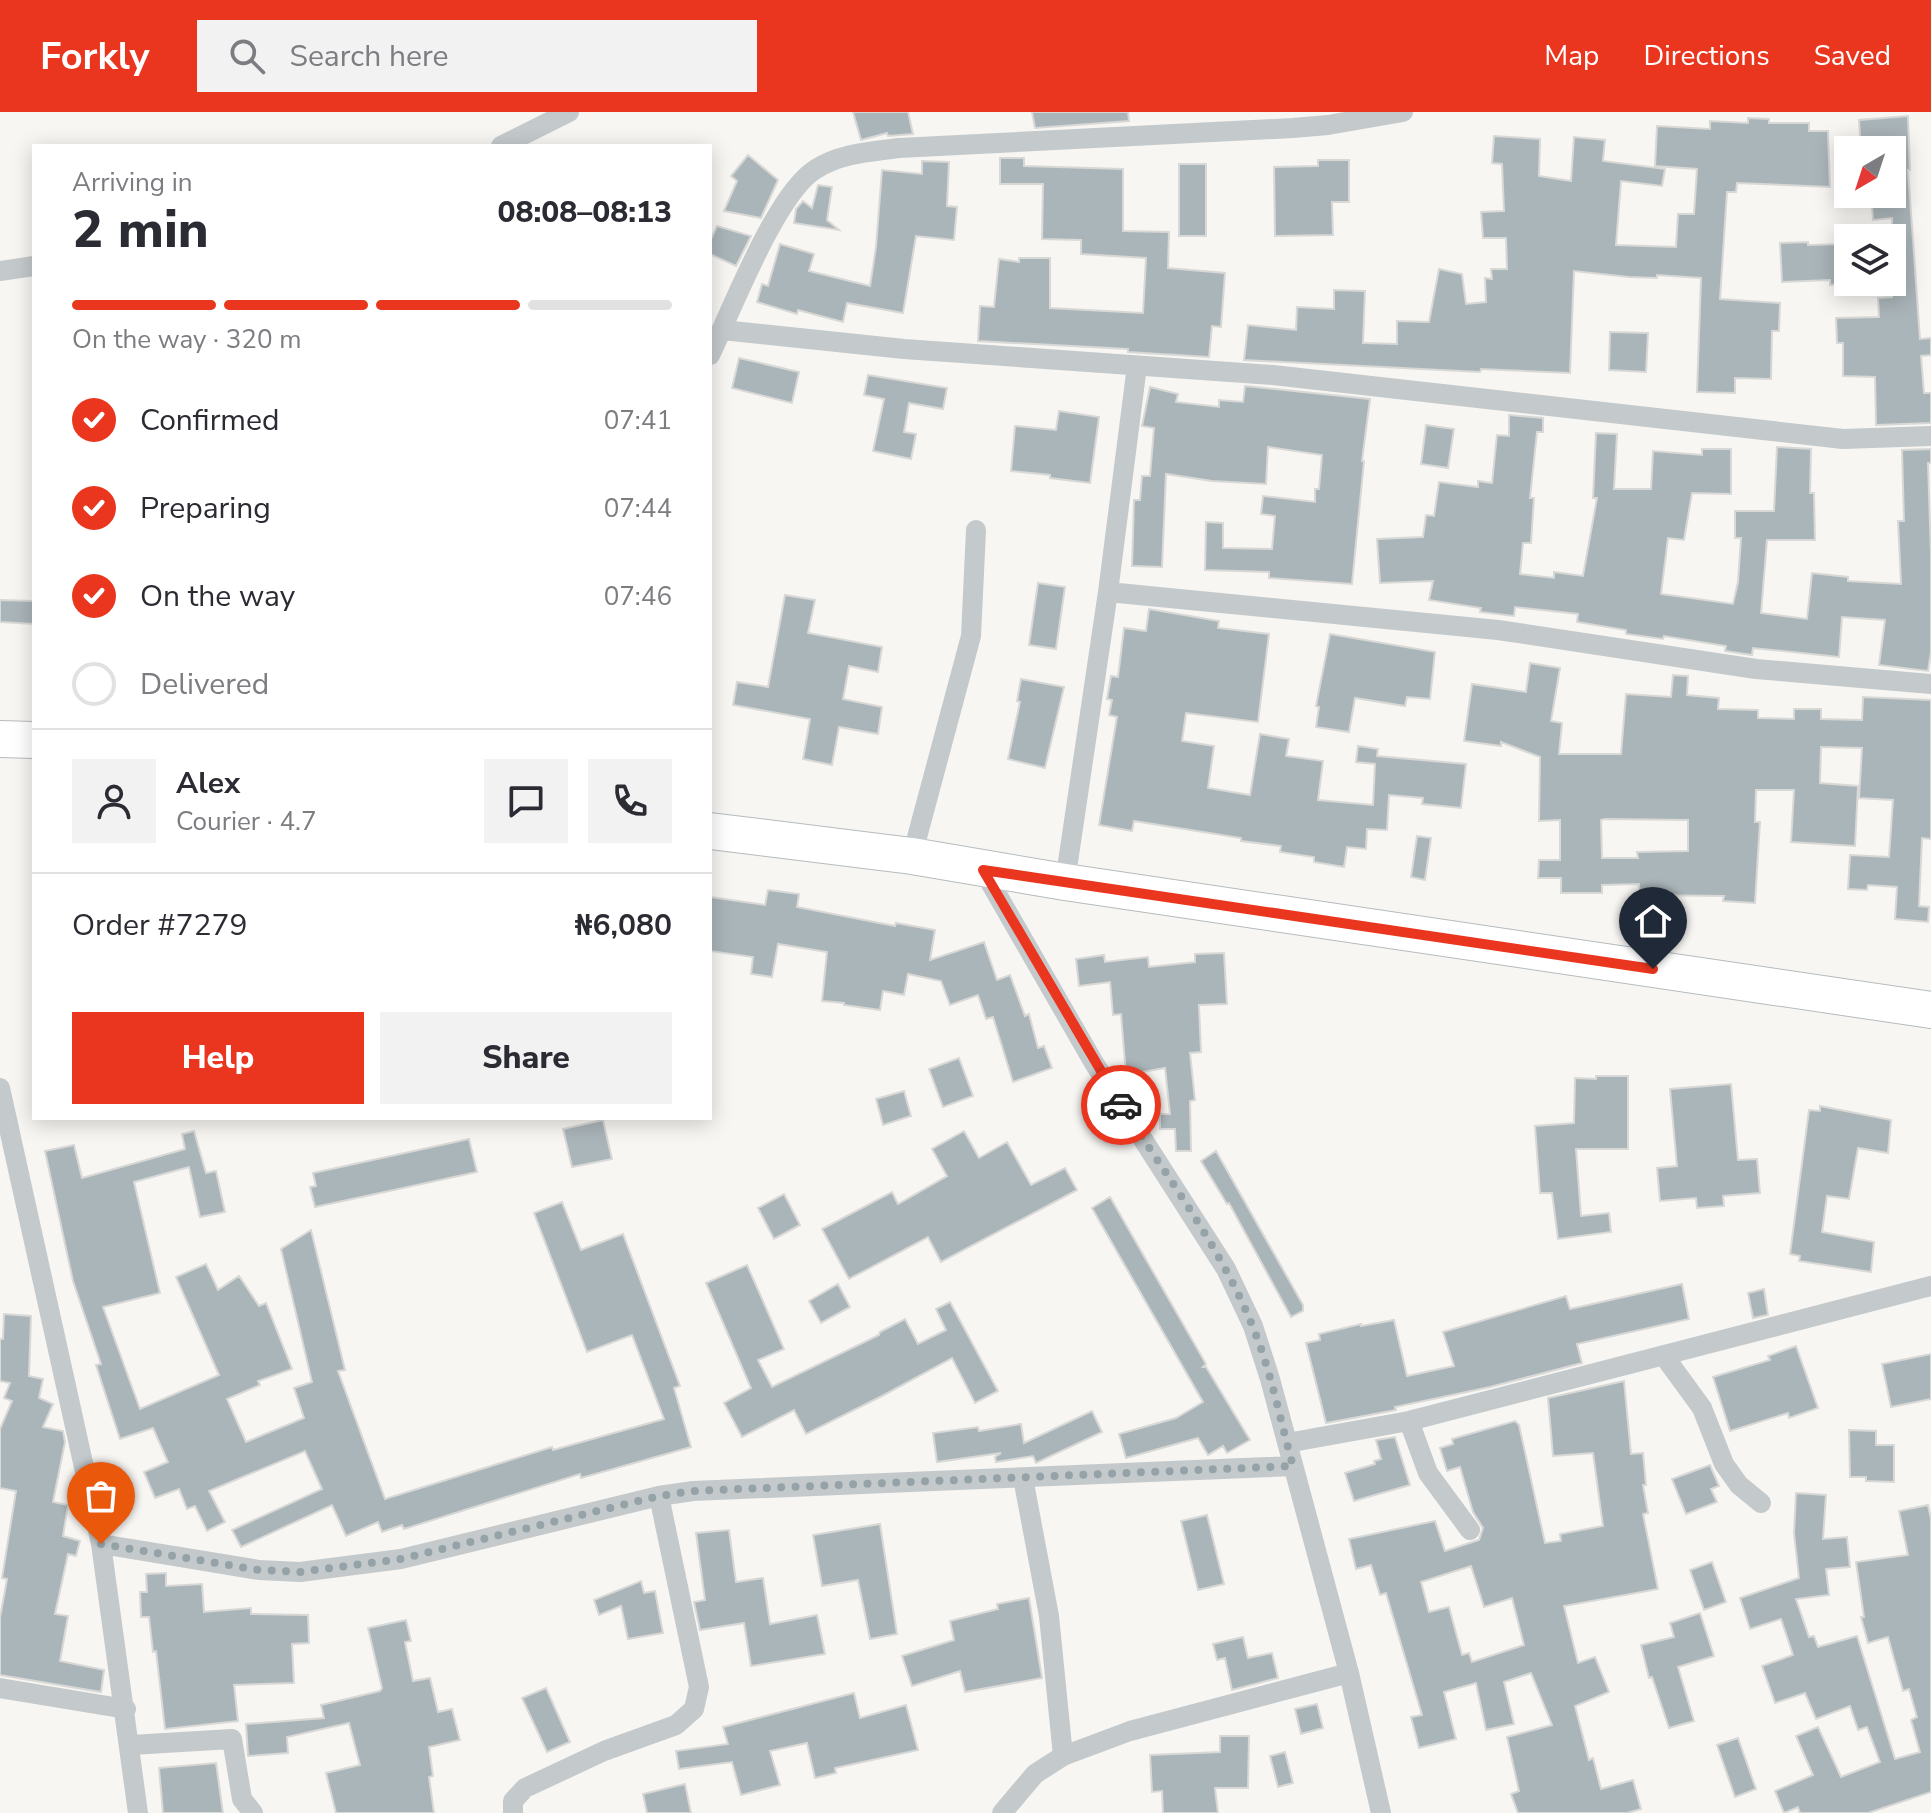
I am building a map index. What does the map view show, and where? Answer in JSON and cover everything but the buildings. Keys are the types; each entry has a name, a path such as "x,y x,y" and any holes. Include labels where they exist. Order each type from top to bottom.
{"highway":[{"path":"0,739 32,740"},
{"path":"712,831 912,856 983,870 1931,1010"}],"street":[{"path":"505,144 569,112"},
{"path":"712,351 762,242 797,187 814,170 844,155 899,148 1293,128 1403,112"},
{"path":"0,271 32,266"},
{"path":"722,330 904,349 1273,375 1843,439 1931,436"},
{"path":"1065,882 1108,592 1137,366"},
{"path":"912,856 971,636 976,530"},
{"path":"1108,592 1498,630 1756,669 1931,684"},
{"path":"983,870 1094,1063 1226,1269 1253,1326 1349,1673 1381,1813"},
{"path":"0,1088 101,1544 138,1813"},
{"path":"1287,1443 1409,1421 1931,1286"},
{"path":"1664,1356 1702,1408 1724,1464 1739,1485 1761,1503"},
{"path":"1409,1421 1428,1473 1470,1530"},
{"path":"101,1544 259,1570 300,1572 401,1559 659,1496 693,1491 1293,1466"},
{"path":"1023,1478 1049,1616 1063,1756"},
{"path":"513,1813 513,1801 525,1788 604,1751 676,1725 694,1709 699,1687 659,1496"},
{"path":"1002,1813 1035,1774 1063,1756 1130,1731 1349,1673"},
{"path":"0,1688 126,1709"},
{"path":"131,1745 232,1739 242,1799 253,1813"}],"way so far":[{"path":"101,1544 259,1570 300,1572 401,1559 659,1496 693,1491 1293,1466 1253,1326 1226,1269 1121,1105"}],"route":[{"path":"1121,1105 983,870 1653,969"}]}
